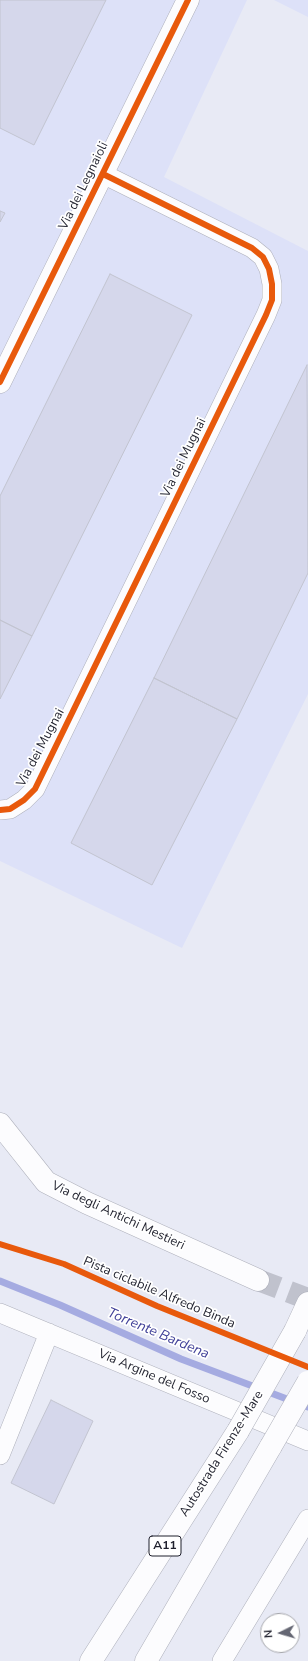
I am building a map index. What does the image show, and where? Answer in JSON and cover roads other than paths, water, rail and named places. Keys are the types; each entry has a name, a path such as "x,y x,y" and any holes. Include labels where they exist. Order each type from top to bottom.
{"main road":[{"name":"Via dei Legnaioli","path":"0,382 188,0"},
{"name":"Via degli Antichi Mestieri","path":"0,1124 46,1182 87,1203 258,1280"},
{"name":"Autostrada Firenze-Mare","path":"91,1661 238,1431 295,1331 308,1303"},
{"path":"146,1661 308,1382"}],"street":[{"name":"Via dei Mugnai","path":"0,810 10,809 24,800 35,789 272,300 272,284 269,268 263,257 252,248 103,174"},
{"name":"Via Argine del Fosso","path":"0,1313 308,1441"},
{"path":"0,1456 49,1333"},
{"path":"222,1661 308,1519"}],"waterway":[{"name":"Torrente Bardena","path":"0,1281 60,1305 181,1359 308,1407"}],"tunnel":[{"path":"258,1280 308,1299"}]}
